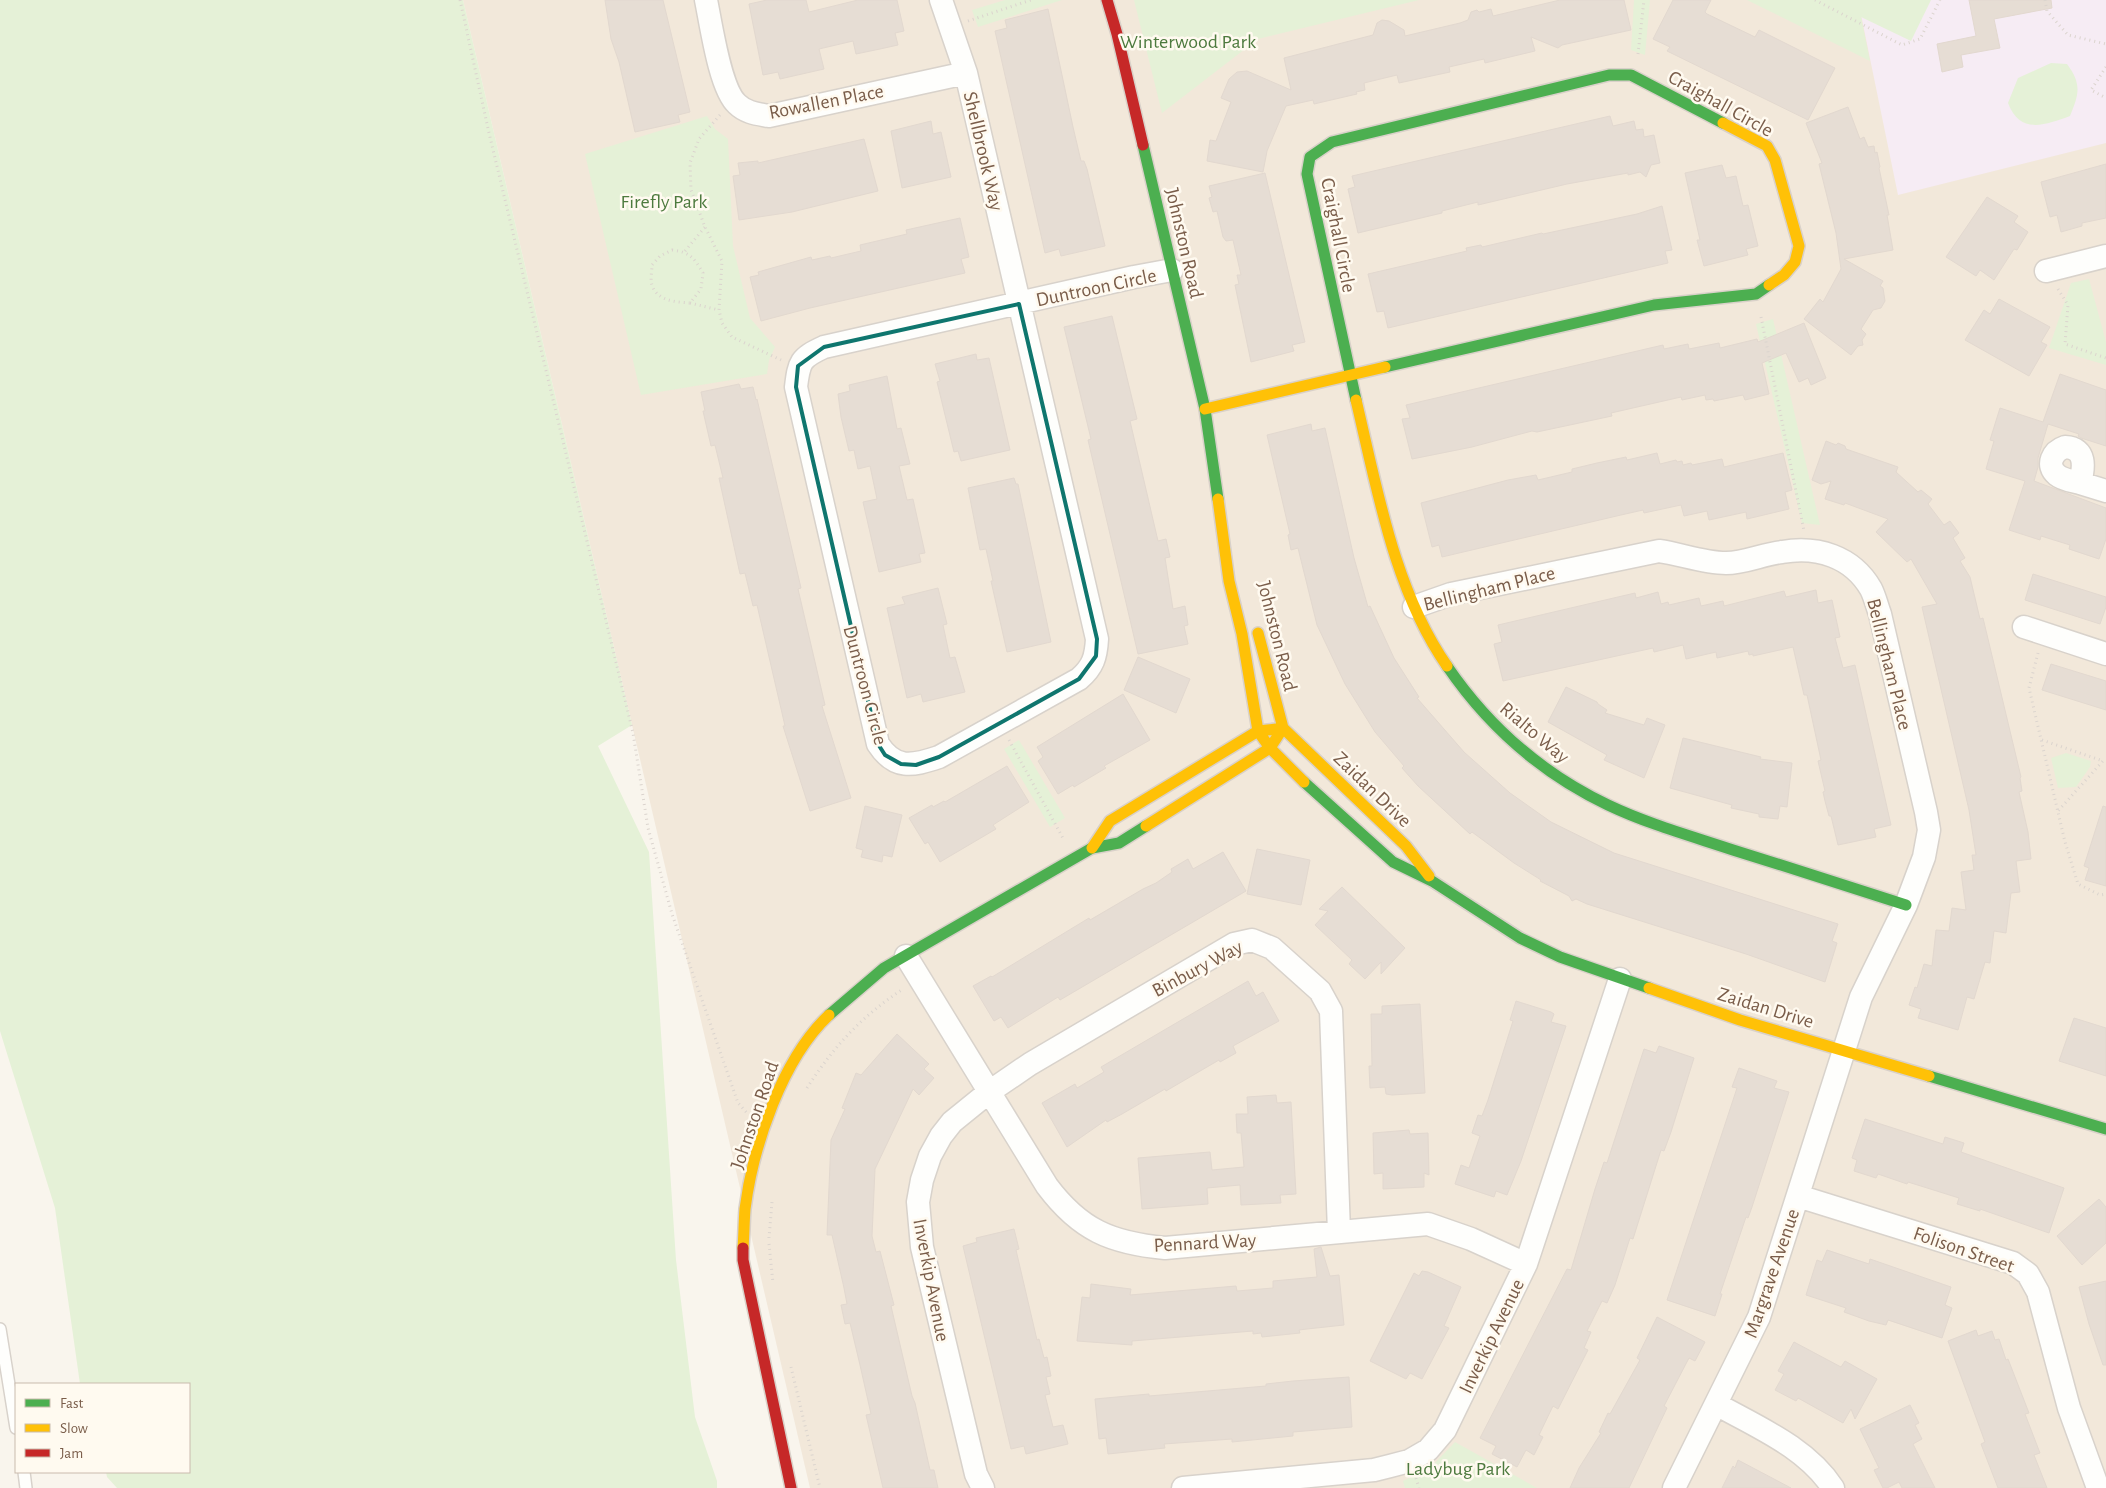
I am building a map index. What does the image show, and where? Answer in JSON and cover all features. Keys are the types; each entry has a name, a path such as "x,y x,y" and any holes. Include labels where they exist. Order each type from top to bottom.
{"street":[{"name":"Rowallen Place","path":"706,0 727,91 737,105 749,112 770,116 966,73"},
{"name":"Shellbrook Way","path":"941,0 966,73 1020,304"},
{"name":"Johnston Road","path":"1107,0 1117,34 1205,409 1229,581 1242,634 1258,731 1270,748"},
{"name":"Craighall Circle","path":"1205,409 1349,376 1654,305 1756,294 1784,276 1795,262 1799,246 1775,160 1767,146 1631,75 1609,75 1332,142 1310,157 1307,174 1349,376"},
{"path":"2046,271 2106,256"},
{"name":"Duntroon Circle","path":"1020,304 1097,639 1096,656 1089,670 1079,679 1000,724 939,757 916,765 901,764 885,755 878,744 796,387 798,366 810,353 824,347 1172,270"},
{"name":"Rialto Way","path":"1349,376 1392,541 1414,607 1442,659 1474,704 1535,760 1570,785 1612,807 1660,826 1906,905"},
{"path":"2080,483 2106,491"},
{"name":"Johnston Road","path":"1218,497 1238,559"},
{"name":"Bellingham Place","path":"1414,607 1451,594 1658,551 1685,555 1702,561 1727,563 1806,549 1825,552 1847,563 1860,574 1871,590 1880,614 1930,830 1924,857 1906,905 1862,997 1844,1050"},
{"name":"Johnston Road","path":"791,1488 744,1260 745,1210 754,1160 791,1063 820,1023 843,1001 884,968 1092,848 1119,843 1270,748 1283,728 1255,621"},
{"path":"2034,630 2106,654"},
{"name":"Johnston Road","path":"1092,848 1110,821 1258,731 1283,728"},
{"name":"Zaidan Drive","path":"1283,728 1406,846 1432,881"},
{"name":"Zaidan Drive","path":"1270,748 1319,797 1393,862 1432,881 1520,938 1620,979 1740,1020 2106,1129"},
{"name":"Binbury Way","path":"988,1092 1030,1064 1234,944 1252,940 1272,948 1320,991 1331,1012 1339,1232"},
{"name":"Pennard Way","path":"906,956 1046,1186 1062,1206 1080,1222 1101,1233 1124,1242 1164,1248 1428,1224 1471,1239 1526,1264"},
{"name":"Inverkip Avenue","path":"1184,1488 1374,1470 1409,1461 1428,1450 1445,1430 1526,1264 1620,979"},
{"name":"Margrave Avenue","path":"1674,1488 1759,1318 1844,1050"},
{"name":"Inverkip Avenue","path":"983,1488 976,1474 922,1247 918,1202 922,1180 930,1156 941,1136 952,1122 988,1092"},
{"name":"Folison Street","path":"1798,1196 2013,1263 2028,1274 2038,1292 2068,1408 2098,1488"},
{"path":"1716,1404 1790,1446 1809,1460 1833,1488"}],"lane":[{"path":"0,1330 15,1422"},
{"path":"24,1473 26,1488"}],"path":[{"path":"460,0 492,143 633,733 648,828 672,914 738,1103 764,1132"},
{"path":"951,27 1031,0"},
{"path":"1631,75 1638,54 1644,0"},
{"path":"1815,0 1902,45 1920,39 1940,0"},
{"path":"2045,0 2047,11 2068,35 2106,44"},
{"path":"2106,67 2091,90 2106,98"},
{"path":"737,105 721,114 699,139 690,163 691,190 705,226 722,261 719,310 722,323 732,337 777,359 798,366"},
{"path":"685,251 705,226"},
{"path":"690,303 700,289 703,273 696,260 685,251 672,250 660,256 652,265 651,285 660,297 719,310"},
{"path":"2046,271 2068,305 2065,344 2106,358"},
{"path":"1756,294 1801,509 1806,549"},
{"path":"2034,630 2029,688 2058,811 2078,884 2100,895 2106,894"},
{"path":"1000,724 1074,858"},
{"path":"2041,740 2103,761 2058,811"},
{"path":"802,1096 823,1063 860,1020 920,978"},
{"path":"772,1197 768,1246 774,1291"},
{"path":"791,1366 820,1488"}],"highlighted area":[{"path":"1019,304 1097,639 1096,656 1079,679 939,757 916,765 901,764 885,755 878,744 796,387 798,366 824,347"}],"shaded area":[{"path":"463,0 2106,0 2106,1488 810,1488"},
{"path":"1858,0 2106,0 2106,143 1898,195"}],"green space":[{"path":"0,0 463,0 632,725 598,746 649,852 676,1260 695,1417 717,1481 717,1488 117,1488 107,1477 106,1473 190,1473 190,1383 80,1383 55,1208 0,1031"},
{"path":"1005,0 1062,0 978,27 972,10"},
{"name":"Winterwood Park","path":"1134,0 1419,0 1258,39 1162,113"},
{"path":"1634,0 1650,0 1645,55 1631,50"},
{"path":"1747,0 1931,0 1911,41 1861,17 1870,61"},
{"path":"2051,63 2067,64 2075,77 2078,89 2070,116 2043,124 2026,124 2013,113 2008,103 2018,78"},
{"name":"Firefly Park","path":"707,116 715,129 728,139 733,246 750,318 775,347 769,360 767,374 641,395 585,154"},
{"path":"2089,279 2106,342 2106,365 2049,348 2071,283"},
{"path":"1773,319 1820,525 1802,523 1756,324"},
{"path":"1019,740 1065,818 1050,827 1004,749"},
{"path":"2066,753 2091,761 2090,767 2076,787 2058,788 2051,758"},
{"name":"Ladybug Park","path":"1455,1442 1537,1488 1405,1488 1403,1481 1432,1466"}],"building":[{"path":"605,0 663,0 690,112 678,115 680,122 635,132 619,62 611,39"},
{"path":"767,0 806,0 809,12 858,0 897,0 904,31 895,33 898,45 880,49 856,54 853,41 819,49 824,69 780,79 778,72 763,75 749,4"},
{"path":"1560,0 1624,0 1631,30 1562,45 1558,48 1531,37 1535,51 1485,63 1484,59 1449,67 1450,72 1399,83 1397,75 1364,83 1365,90 1356,92 1357,94 1314,104 1313,100 1286,106 1267,151 1263,172 1207,161 1210,140 1216,141 1231,102 1221,98 1229,79 1237,72 1247,71 1291,90 1284,58 1373,35 1377,23 1382,20 1389,21 1404,30 1405,36 1460,23 1468,20 1471,12 1477,10 1479,12 1491,9 1493,16"},
{"path":"1673,0 1711,0 1705,12 1707,14 1755,37 1759,30 1835,68 1808,120 1667,51 1670,47 1653,39"},
{"path":"1969,0 2051,0 2052,8 1994,19 2000,48 1961,55 1963,67 1942,72 1937,44 1976,36"},
{"path":"1048,9 1081,161 1084,161 1087,169 1105,246 1061,256 1059,249 1045,253 995,31 1007,28 1005,20"},
{"path":"1848,107 1860,139 1864,137 1868,147 1874,146 1875,153 1877,152 1889,215 1887,215 1893,250 1844,259 1883,281 1880,286 1883,288 1885,301 1881,308 1873,310 1861,329 1866,334 1862,340 1863,345 1858,346 1851,355 1804,319 1820,299 1823,302 1841,269 1836,233 1819,164 1822,163 1806,123"},
{"path":"1610,116 1613,126 1634,121 1636,130 1643,129 1644,137 1654,135 1660,163 1651,165 1646,177 1640,172 1628,175 1628,173 1567,184 1478,205 1478,202 1442,211 1442,213 1358,233 1348,189 1355,187 1352,176"},
{"path":"931,121 933,134 941,132 951,177 902,188 891,131"},
{"path":"864,139 878,191 792,212 739,220 733,176 740,175 738,163 758,161 758,163"},
{"path":"2106,164 2106,218 2082,223 2082,226 2061,232 2057,215 2050,217 2041,182"},
{"path":"1722,165 1726,178 1736,176 1743,206 1748,205 1758,246 1746,249 1748,255 1704,266 1697,240 1700,240 1685,173"},
{"path":"1265,173 1305,342 1292,345 1294,351 1251,362 1235,285 1239,284 1237,275 1241,275 1233,240 1226,241 1223,237 1217,211 1213,212 1209,198 1212,197 1209,186"},
{"path":"1987,197 2018,216 2014,222 2028,232 2017,250 2014,249 1994,280 1980,270 1976,276 1946,257"},
{"path":"1662,206 1672,250 1665,251 1668,263 1388,328 1384,311 1377,312 1368,274 1467,251 1466,248 1481,245 1482,247 1637,214"},
{"path":"960,218 969,257 961,259 965,273 761,321 750,277 759,275 758,272 811,257 812,260 830,256 831,258 861,251 860,245 907,234 906,230"},
{"path":"1999,299 2050,327 2041,342 2047,345 2029,376 1965,340 1984,310 1990,314"},
{"path":"1112,316 1137,419 1130,421 1158,541 1166,539 1170,557 1165,558 1173,609 1185,606 1188,625 1184,626 1188,644 1138,654 1088,440 1091,439 1064,327"},
{"path":"1804,323 1826,378 1811,385 1808,378 1799,382 1786,353 1762,363 1769,394 1745,400 1743,395 1714,401 1713,399 1706,400 1705,395 1682,400 1681,397 1611,413 1612,416 1537,432 1532,431 1472,447 1412,459 1402,419 1410,418 1406,405 1663,345 1664,349 1688,344 1689,349 1719,343 1720,348 1757,339 1758,342"},
{"path":"976,354 977,360 989,358 1010,450 961,461 958,451 954,452 937,382 940,381 935,364"},
{"path":"2060,374 2106,390 2106,446 2081,438 2078,436 2079,434 2048,424 2038,458 2038,467 2034,481 2106,508 2106,539 2099,559 2069,549 2070,545 2041,536 2040,540 2009,530 2025,481 1986,469 1994,441 1990,440 2000,408 2043,422"},
{"path":"887,376 897,429 901,428 910,464 899,466 907,500 913,499 925,553 919,554 921,562 879,572 863,502 877,499 870,466 858,469 854,450 849,451 838,394 850,391 849,385"},
{"path":"739,384 741,389 753,387 757,399 801,588 798,589 825,705 822,706 851,798 810,811 783,726 785,726 757,605 753,606 745,573 740,574 719,478 723,478 715,445 711,446 703,411 705,411 701,392"},
{"path":"1311,424 1312,431 1325,428 1354,558 1368,607 1370,606 1394,658 1419,697 1417,698 1464,752 1510,793 1551,822 1614,853 1838,924 1832,941 1837,943 1825,982 1746,954 1576,899 1572,901 1569,896 1540,881 1472,832 1470,834 1418,786 1402,768 1404,766 1375,732 1345,684 1317,625 1298,548 1291,550 1288,535 1290,534 1267,435"},
{"path":"1826,441 1836,445 1838,443 1845,446 1846,449 1898,467 1896,472 1918,492 1921,490 1932,499 1928,504 1944,525 1950,521 1959,533 1953,538 1965,558 1960,561 1970,577 1980,619 1983,618 2021,777 2022,791 2019,792 2028,832 2031,859 2016,861 2020,892 2011,893 2006,933 1994,931 1990,963 1985,962 1974,999 1967,997 1958,1030 1918,1018 1921,1009 1909,1005 1915,987 1917,988 1924,964 1932,966 1936,930 1949,931 1952,908 1966,910 1961,872 1974,870 1972,855 1976,855 1969,810 1922,607 1937,604 1911,559 1907,562 1876,532 1888,519 1845,503 1844,505 1825,499 1831,481 1821,484 1812,480"},
{"path":"1657,453 1660,464 1676,460 1677,462 1682,461 1683,465 1691,463 1692,465 1722,459 1724,467 1783,453 1792,490 1785,492 1789,509 1747,519 1746,512 1709,520 1707,511 1684,516 1681,505 1644,513 1643,510 1442,557 1439,545 1432,547 1421,503 1508,480 1536,475 1538,480 1572,472 1572,469 1597,463 1626,457 1627,460"},
{"path":"1014,478 1016,484 1018,484 1051,642 1007,652 986,549 980,550 968,488"},
{"path":"2033,574 2106,597 2106,607 2100,624 2025,600"},
{"path":"938,588 947,624 943,625 950,658 955,657 965,692 923,702 921,694 907,698 887,608 905,604 902,597"},
{"path":"1816,590 1818,603 1832,600 1840,637 1835,638 1843,668 1855,665 1891,825 1874,829 1876,837 1838,845 1823,792 1825,791 1818,761 1821,760 1807,695 1804,695 1793,647 1753,656 1753,654 1749,655 1748,651 1717,658 1716,652 1686,659 1683,645 1654,652 1653,648 1503,681 1494,644 1502,642 1498,625 1635,593 1636,598 1658,592 1661,604 1668,602 1669,605 1699,598 1701,606 1723,601 1724,606 1784,591 1786,597"},
{"path":"1138,657 1190,679 1176,713 1124,690"},
{"path":"2051,664 2106,681 2106,710 2042,690"},
{"path":"1566,687 1597,702 1607,710 1605,713 1644,725 1647,718 1665,725 1644,778 1604,760 1607,755 1548,722"},
{"path":"1123,694 1150,740 1104,766 1106,768 1074,787 1073,785 1058,794 1038,761 1043,757 1037,747"},
{"path":"1683,738 1761,757 1760,759 1792,763 1787,807 1780,806 1778,819 1759,817 1759,814 1731,808 1732,805 1670,788"},
{"path":"1007,766 1029,802 993,825 996,829 940,862 928,842 925,844 909,818 932,805 933,807 945,802"},
{"path":"865,806 902,815 892,857 883,855 882,862 861,857 863,850 856,848"},
{"path":"2103,806 2106,807 2106,886 2085,880 2089,868 2084,866"},
{"path":"1257,849 1310,860 1301,905 1247,894"},
{"path":"1223,852 1246,891 1060,1000 1058,997 1008,1028 1001,1017 994,1021 973,986 992,977 1089,918 1090,920 1156,883 1172,872 1171,869 1188,859 1193,869"},
{"path":"1342,887 1405,948 1381,974 1381,962 1365,979 1349,964 1352,960 1315,925 1328,911 1319,909"},
{"path":"1248,981 1256,996 1263,992 1279,1021 1233,1046 1236,1053 1220,1062 1219,1060 1107,1122 1106,1120 1067,1147 1042,1103 1075,1084 1077,1088 1104,1072 1101,1067"},
{"path":"1516,1001 1551,1012 1554,1014 1551,1022 1566,1026 1521,1161 1507,1195 1496,1191 1494,1197 1455,1184 1461,1165 1469,1168 1480,1136 1472,1133 1478,1115 1482,1116 1488,1100 1513,1021 1510,1020"},
{"path":"1420,1004 1425,1093 1392,1095 1386,1094 1385,1087 1370,1088 1369,1066 1372,1066 1371,1014 1382,1014 1382,1006"},
{"path":"2074,1018 2106,1028 2106,1076 2059,1061"},
{"path":"897,1034 929,1064 924,1069 934,1078 919,1095 913,1089 875,1169 872,1236 876,1252 880,1251 894,1305 891,1306 930,1470 934,1470 938,1488 883,1488 866,1415 871,1414 860,1365 850,1323 845,1324 841,1305 847,1304 844,1288 832,1235 827,1235 831,1140 845,1109 842,1108 856,1073 861,1075"},
{"path":"1659,1046 1694,1058 1671,1132 1664,1151 1661,1150 1633,1239 1630,1238 1615,1285 1607,1303 1602,1301 1587,1331 1591,1332 1584,1348 1588,1350 1558,1409 1553,1406 1539,1435 1543,1437 1534,1455 1526,1450 1517,1467 1492,1454 1496,1446 1480,1438 1567,1269 1571,1270 1595,1189 1604,1162 1607,1163 1644,1049 1656,1053"},
{"path":"1739,1068 1777,1081 1774,1088 1789,1092 1752,1207 1748,1218 1746,1217 1720,1294 1722,1294 1715,1316 1667,1300 1737,1088 1732,1087"},
{"path":"1276,1095 1277,1103 1291,1102 1296,1194 1280,1195 1281,1203 1241,1205 1240,1185 1207,1188 1208,1204 1142,1209 1138,1158 1210,1152 1212,1170 1244,1167 1241,1133 1237,1133 1236,1114 1248,1114 1247,1097"},
{"path":"1865,1119 1943,1144 1945,1137 1964,1143 1961,1152 2064,1188 2049,1233 1980,1209 1980,1211 1957,1204 1959,1198 1878,1174 1876,1178 1854,1171 1857,1160 1852,1158"},
{"path":"1409,1130 1410,1134 1428,1133 1429,1175 1424,1173 1424,1187 1383,1189 1383,1173 1374,1174 1373,1133"},
{"path":"2099,1199 2106,1207 2106,1243 2082,1265 2057,1236"},
{"path":"1014,1229 1019,1249 1016,1250 1037,1340 1039,1339 1044,1358 1047,1357 1051,1376 1046,1377 1050,1394 1045,1395 1053,1427 1063,1425 1068,1444 1026,1454 1024,1446 1011,1449 963,1246 977,1242 976,1238"},
{"path":"1321,1247 1330,1276 1339,1275 1344,1325 1299,1330 1300,1333 1262,1337 1261,1333 1253,1334 1253,1331 1132,1341 1132,1345 1077,1341 1082,1297 1090,1298 1091,1284 1131,1289 1130,1295 1236,1286 1237,1291 1273,1288 1273,1281 1317,1277 1314,1249"},
{"path":"1827,1250 1869,1264 1870,1259 1951,1287 1945,1305 1952,1308 1942,1338 1888,1320 1886,1325 1869,1321 1844,1312 1846,1308 1806,1295 1817,1260 1822,1262"},
{"path":"1422,1271 1461,1287 1444,1326 1449,1328 1422,1379 1410,1373 1406,1379 1370,1361 1414,1273 1419,1276"},
{"path":"2106,1281 2106,1365 2103,1365 2079,1287"},
{"path":"1657,1317 1705,1342 1695,1361 1689,1358 1664,1406 1667,1408 1629,1488 1570,1488 1579,1468 1601,1433 1599,1432 1608,1413 1610,1414 1640,1360 1637,1358"},
{"path":"1976,1330 1978,1336 1992,1331 1995,1340 1999,1339 2006,1360 2008,1359 2029,1413 2025,1414 2040,1453 2034,1455 2047,1488 1998,1488 1981,1444 1985,1442 1948,1341"},
{"path":"1794,1342 1841,1367 1845,1361 1877,1379 1855,1419 1851,1409 1843,1423 1798,1398 1796,1401 1775,1390 1784,1374 1778,1371"},
{"path":"1349,1377 1352,1427 1293,1432 1293,1436 1232,1442 1232,1439 1164,1444 1165,1448 1108,1454 1106,1438 1099,1439 1095,1399 1266,1386 1266,1384 1293,1381"},
{"path":"1910,1405 1919,1423 1915,1425 1922,1439 1913,1444 1935,1488 1902,1488 1899,1482 1883,1488 1874,1470 1879,1468 1860,1429"},
{"path":"1738,1460 1791,1488 1722,1488"}],"traffic: fast":[{"path":"1356,400 1307,174 1310,157 1332,142 1609,75 1631,75 1723,123"},
{"path":"1143,145 1205,409 1218,499"},
{"path":"1385,367 1654,305 1756,294 1769,285"},
{"path":"1447,666 1480,709 1518,746 1561,779 1584,793 1623,812 1654,824 1906,905"},
{"path":"1304,782 1393,862 1432,881 1520,938 1560,957 1649,988"},
{"path":"829,1015 884,968 1092,848 1119,843 1146,826"},
{"path":"1929,1076 2106,1129"}],"traffic: slow":[{"path":"1723,123 1767,146 1775,160 1799,246 1795,262 1784,275 1769,285"},
{"path":"1205,409 1385,367"},
{"path":"1356,400 1380,503 1400,572 1413,605 1447,666"},
{"path":"1218,499 1229,581 1242,634 1258,731 1270,748 1304,782"},
{"path":"1146,826 1270,748 1283,728 1258,633"},
{"path":"1283,728 1406,846 1429,876"},
{"path":"1092,848 1110,821 1258,731 1276,729"},
{"path":"1649,988 1740,1020 1929,1076"},
{"path":"743,1248 745,1209 749,1184 755,1158 772,1105 797,1055 812,1033 829,1015"}],"traffic: jam":[{"path":"1107,0 1117,34 1143,145"},
{"path":"743,1248 743,1260 791,1488"}]}
